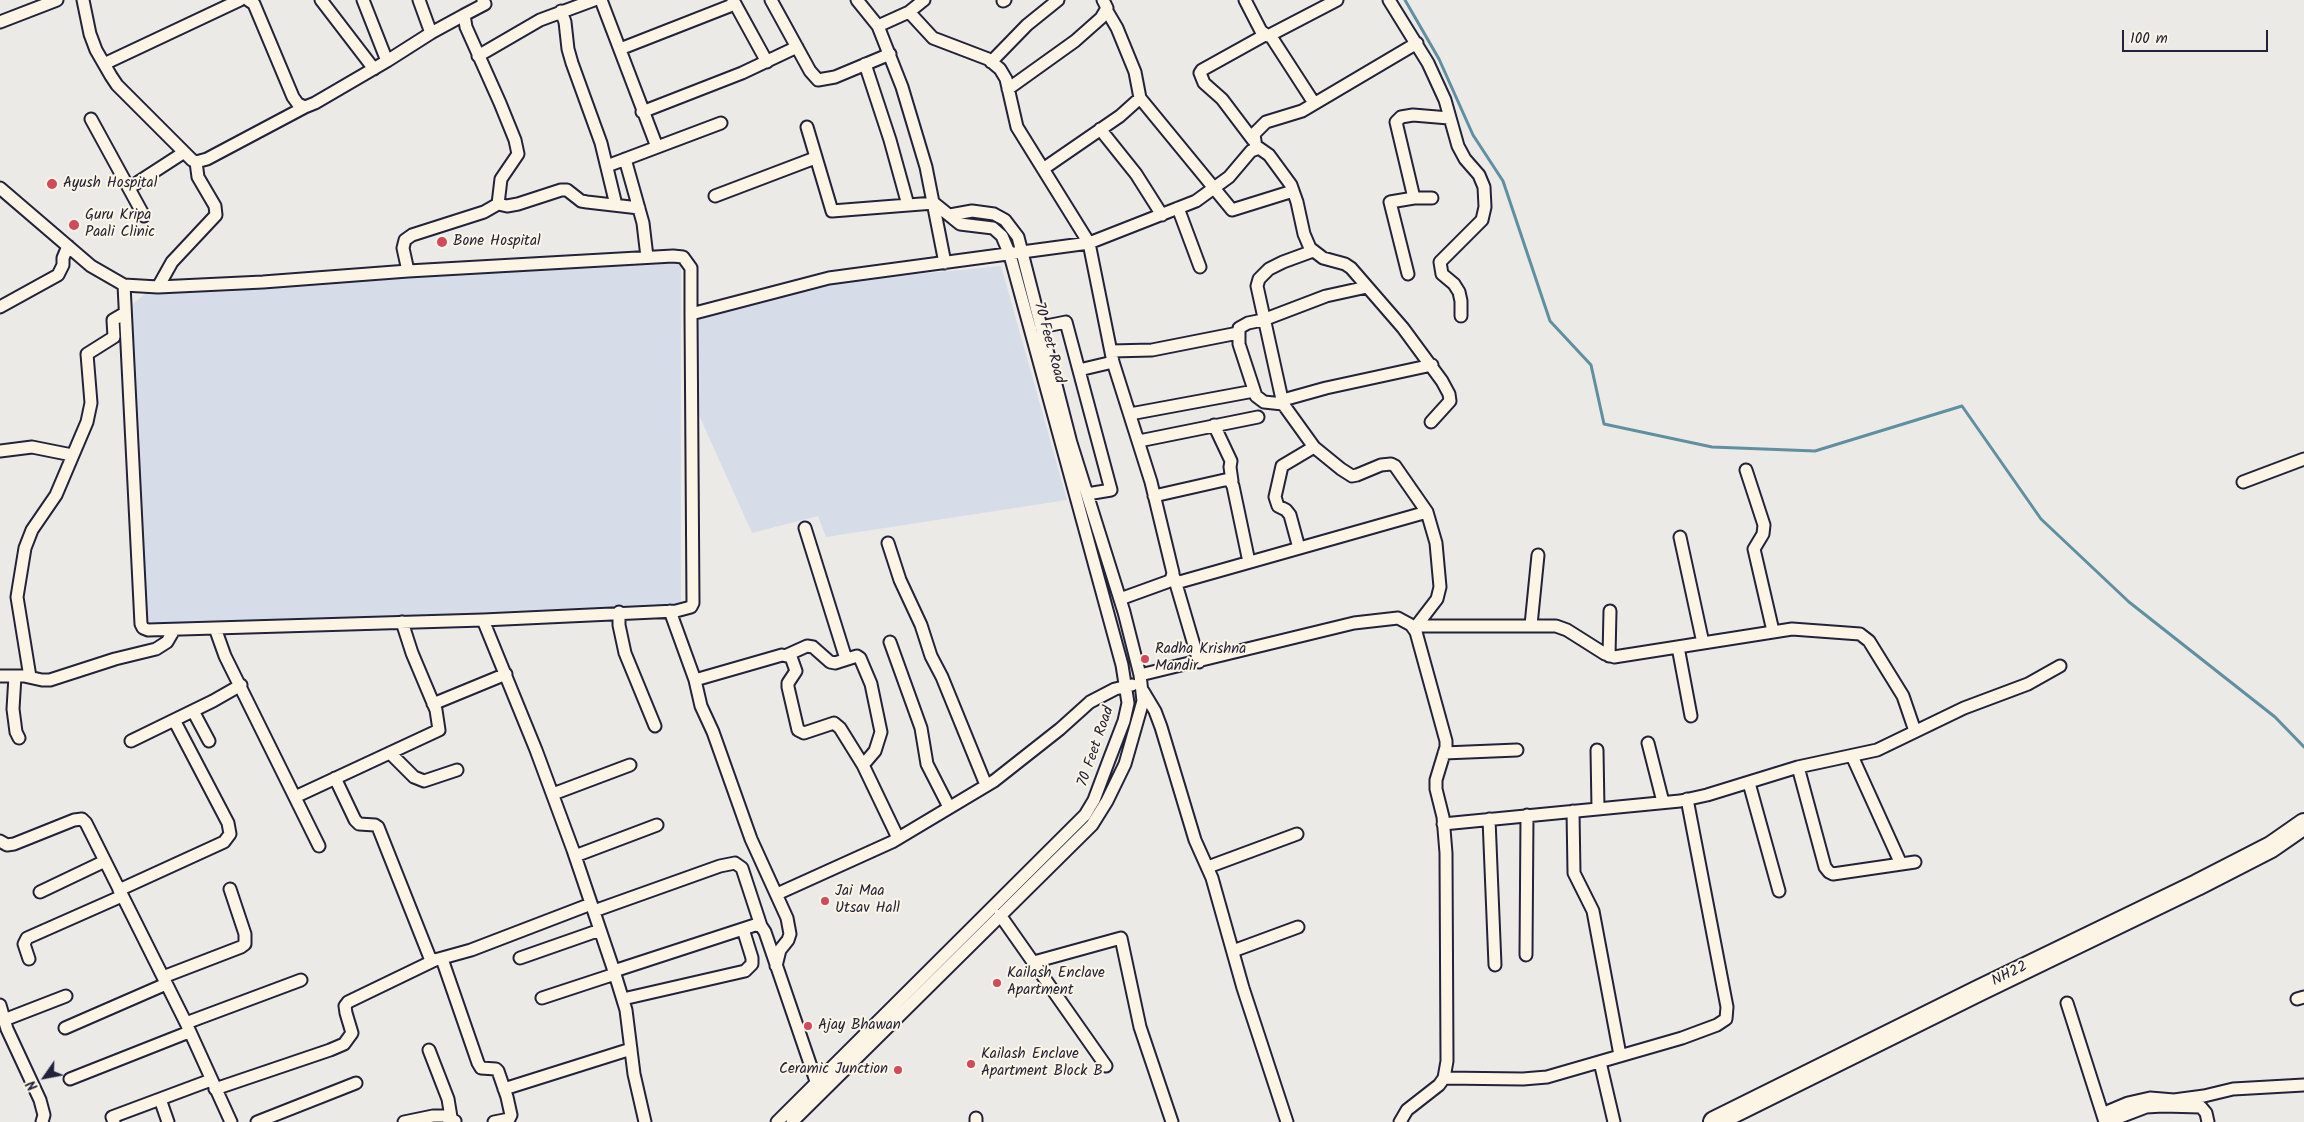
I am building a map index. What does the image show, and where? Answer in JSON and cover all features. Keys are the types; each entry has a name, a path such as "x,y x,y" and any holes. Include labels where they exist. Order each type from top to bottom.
{"highway":[{"name":"NH22","path":"1714,1122 2197,885 2271,847 2304,824"}],"street":[{"path":"0,22 32,4 57,0"},
{"path":"83,0 90,34 104,64 117,85 165,130 183,153 196,162 198,177 215,206 216,215 172,262 158,287"},
{"path":"104,64 240,0"},
{"path":"248,0 254,4 293,97 298,104 305,107"},
{"path":"321,0 374,69"},
{"path":"363,0 387,61"},
{"path":"419,0 431,33"},
{"path":"478,56 540,20 594,0"},
{"path":"601,0 642,112 657,147"},
{"path":"771,0 814,77 818,80 830,78 890,54"},
{"path":"857,0 878,26 890,54 915,128 934,203 945,263"},
{"path":"878,26 909,12 924,0"},
{"path":"991,62 1027,25 1058,0"},
{"path":"1245,0 1259,28 1268,35 1314,103"},
{"path":"1337,0 1268,35 1200,73 1204,83 1222,99 1255,144 1269,155 1293,191 1307,242 1313,252 1323,258 1345,264 1351,268 1432,365 1450,398 1444,410 1431,422"},
{"path":"1389,0 1417,43 1436,78 1458,146 1465,159 1479,175 1485,192 1485,207 1482,220 1440,262 1442,274 1454,284 1459,292 1462,301 1461,316"},
{"path":"196,162 206,159 374,69 487,1"},
{"path":"620,49 734,2 767,62"},
{"path":"1008,89 1075,41 1105,5 1117,28 1135,72 1140,98 1232,210 1293,191"},
{"path":"561,12 565,22 568,49 608,166 616,205"},
{"path":"909,12 932,38 991,62 1003,74 1017,127 1089,243 1112,356 1139,441 1174,578 1199,662"},
{"path":"464,15 466,27 517,146 516,159 500,179 498,204"},
{"path":"691,314 829,278 1010,255 1061,245 1089,243 1196,201 1229,177 1255,144 1255,131 1266,122 1297,113 1417,43"},
{"path":"642,112 767,62 797,47"},
{"path":"865,64 890,140 908,205"},
{"path":"1043,169 1140,98"},
{"path":"1414,198 1396,122 1402,117 1413,115 1449,118"},
{"path":"91,119 144,216"},
{"path":"608,166 721,123"},
{"path":"807,128 832,211 934,203 950,215"},
{"path":"1100,129 1136,174 1162,215"},
{"path":"129,188 183,153"},
{"path":"715,196 815,158"},
{"path":"625,159 639,208 647,257"},
{"path":"0,188 99,272 124,284 158,287 263,282 408,271 647,257 684,257 691,268 693,603 691,607 685,610 670,611 483,620 174,630 148,630 143,628 141,624 124,284"},
{"path":"408,271 403,248 405,240 412,235 484,212 498,204 507,206 518,204 561,190 567,190 587,202 639,208"},
{"path":"1408,274 1390,202 1414,198 1432,198"},
{"path":"1178,208 1200,267"},
{"name":"70 Feet Road","path":"792,1122 967,939 1000,915 1107,801 1125,764 1141,710 1141,684 1120,599 1086,494 1018,237 1010,225 999,216 986,212 972,211 950,215"},
{"name":"70 Feet Road","path":"777,1122 816,1082 1085,824 1124,721 1128,703 1126,685 1010,255 998,231 985,227 960,224 950,215"},
{"path":"0,308 58,275 68,246"},
{"path":"1313,252 1277,265 1264,273 1259,279 1258,294 1283,402 1314,447 1352,476 1381,465 1395,466 1427,512 1436,543 1440,587 1437,599 1415,627"},
{"path":"1367,287 1326,296 1264,320 1243,325 1238,333 1239,344 1254,392 1261,401 1283,402 1326,388 1432,365"},
{"path":"30,677 17,597 25,548 32,530 56,495 87,422 91,402 88,354 114,337 113,320 125,313"},
{"path":"1041,327 1066,322 1079,370 1111,490 1086,494"},
{"path":"1079,370 1112,356 1238,333"},
{"path":"1130,414 1254,392"},
{"path":"1139,441 1258,417"},
{"path":"1214,425 1231,461 1232,482 1248,562"},
{"path":"0,451 32,447 72,455"},
{"path":"1299,548 1290,515 1275,503 1275,498 1282,466 1314,447"},
{"path":"2242,482 2304,460"},
{"path":"1746,470 1764,525 1763,534 1754,549 1773,631"},
{"path":"1154,496 1225,479 1232,482"},
{"path":"1120,599 1174,578 1248,562 1427,512"},
{"path":"806,528 846,659"},
{"path":"1680,537 1703,643"},
{"path":"888,543 900,580 921,626 931,656 942,677 986,785"},
{"path":"1531,625 1538,555"},
{"path":"670,611 695,680 701,706 713,732 751,839 787,918 790,934 780,950 776,966"},
{"path":"1609,656 1610,611"},
{"path":"619,612 619,625 625,653 655,726"},
{"path":"777,894 872,852 898,838 986,785 1060,730 1090,702 1126,685 1141,684 1199,662 1354,623 1398,618 1415,627 1531,625 1562,627 1609,656 1620,656 1773,631 1799,629 1828,633 1853,633 1865,637 1903,696 1915,731"},
{"path":"483,620 553,794 615,973 628,1018 631,1049 645,1122"},
{"path":"295,797 439,730 433,704 412,653 402,622"},
{"path":"1400,1122 1407,1110 1433,1091 1444,1078 1447,1061 1446,853 1443,824 1436,789 1436,780 1446,741 1415,627"},
{"path":"215,628 221,648 241,685 319,846"},
{"path":"0,676 50,680 114,659 156,649 167,642 174,630"},
{"path":"890,642 921,728 927,764 949,807"},
{"path":"695,680 787,655 800,648 814,647 830,662 857,656 860,658 871,684 881,723 879,742 872,756 863,765"},
{"path":"1678,647 1691,716"},
{"path":"787,655 791,657 796,671 788,683 788,687 798,730 804,733 829,724 837,725 863,765 898,838"},
{"path":"1443,824 1687,799 1749,783 1798,767 1877,750 1964,708 2028,684 2060,666"},
{"path":"433,704 506,674"},
{"path":"15,676 13,709 16,732 19,738"},
{"path":"1141,684 1161,727 1195,840 1208,867 1232,951 1287,1122"},
{"path":"131,742 241,685"},
{"path":"194,711 209,741"},
{"path":"29,959 24,944 27,938 224,842 230,834 228,823 174,720"},
{"path":"1648,743 1663,802"},
{"path":"1444,753 1517,750"},
{"path":"1597,750 1598,809"},
{"path":"390,753 414,777 424,781 457,770"},
{"path":"1852,756 1901,864"},
{"path":"553,794 630,765"},
{"path":"1798,767 1829,872 1833,874 1915,862"},
{"path":"335,778 355,820 359,824 375,825 378,827 427,952 430,958 438,960"},
{"path":"1749,783 1779,890"},
{"path":"1444,1078 1523,1080 1546,1077 1682,1038 1717,1025 1726,1019 1727,1007 1687,799"},
{"path":"1573,811 1574,873 1593,911 1620,1055"},
{"path":"1526,955 1527,815"},
{"path":"0,841 7,845 14,844 82,819 86,823 188,1027 230,1122"},
{"path":"1489,819 1495,965"},
{"path":"575,856 657,825"},
{"path":"1208,867 1297,834"},
{"path":"40,892 105,861"},
{"path":"114,1122 112,1117 160,1100 330,1050 344,1044 352,1033 345,1006 348,1002 438,960 593,907 720,866 735,863 742,868 820,1094"},
{"path":"66,1028 164,980 245,944 245,934 230,889"},
{"path":"1000,915 1106,1066"},
{"path":"542,998 755,925 761,926"},
{"path":"1232,951 1298,927"},
{"path":"623,999 745,971 752,964 752,958 743,929"},
{"path":"520,958 600,930"},
{"path":"1034,962 1121,938 1140,1027 1172,1122"},
{"path":"438,960 478,1063 481,1068 496,1069 504,1089 512,1116 509,1119 494,1122"},
{"path":"70,1080 188,1027 302,980"},
{"path":"4,1020 66,996"},
{"path":"2067,1003 2106,1122"},
{"path":"0,1005 4,1020 40,1100 44,1115 42,1122"},
{"path":"504,1089 631,1049"},
{"path":"404,1122 433,1116 453,1120 448,1098 429,1050"},
{"path":"1600,1062 1614,1122"},
{"path":"257,1122 356,1083"},
{"path":"2106,1122 2109,1111 2128,1103 2150,1098 2174,1100 2204,1096 2233,1089 2304,1085"},
{"path":"160,1100 168,1122"},
{"path":"2106,1122 2146,1106 2201,1107 2206,1113 2208,1122"}],"shaded area":[{"path":"681,262 681,607 144,623 132,305 148,291"},
{"path":"1001,266 1067,500 826,537 818,516 752,533 694,404 694,317 837,282"}],"waterway":[{"path":"1405,0 1439,59 1473,135 1503,181 1550,321 1591,365 1604,424 1712,447 1815,451 1962,406 2041,519 2129,602 2275,717 2304,747"}],"place":[{"name":"Ayush Hospital","path":"52,184"},
{"name":"Guru Kripa Paali Clinic","path":"74,225"},
{"name":"Bone Hospital","path":"442,242"},
{"name":"Radha Krishna Mandir","path":"1145,659"},
{"name":"Jai Maa Utsav Hall","path":"825,901"},
{"name":"Kailash Enclave Apartment","path":"997,983"},
{"name":"Ajay Bhawan","path":"808,1026"},
{"name":"Kailash Enclave Apartment Block B","path":"971,1064"},
{"name":"Ceramic Junction","path":"898,1070"}]}
